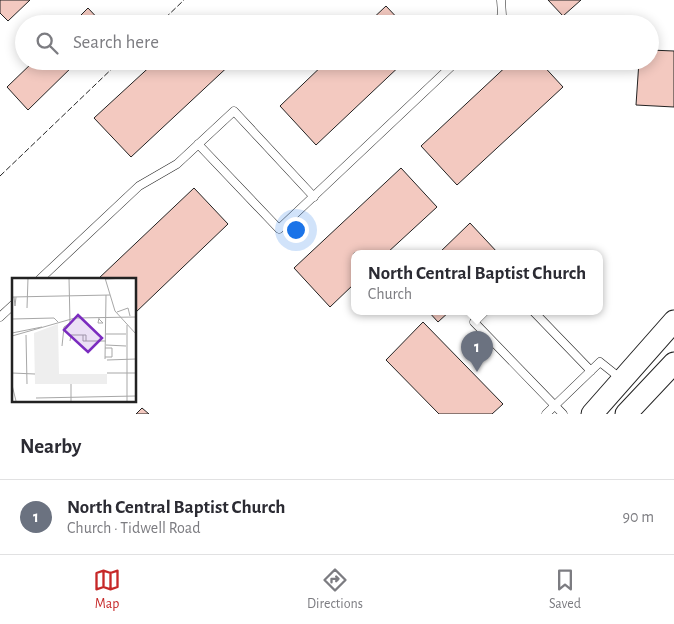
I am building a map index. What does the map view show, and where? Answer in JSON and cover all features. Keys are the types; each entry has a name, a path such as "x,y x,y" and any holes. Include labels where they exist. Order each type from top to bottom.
{"main road":[{"path":"592,414 674,321"},
{"path":"626,414 674,363"}],"lane":[{"path":"501,0 502,15"},
{"path":"198,144 279,230 448,70"},
{"path":"41,278 139,186 177,164 234,111 314,197"},
{"path":"0,317 12,306"},
{"path":"480,315 474,322 563,414"},
{"path":"536,315 591,371"},
{"path":"546,414 600,362 622,380"}],"building":[{"path":"0,0 30,0 8,21 0,13"},
{"path":"548,0 581,0 564,15"},
{"path":"386,6 394,15 376,15"},
{"path":"88,8 95,15 81,15"},
{"path":"659,50 674,51 674,107 636,105 638,70 659,70"},
{"path":"25,70 69,70 28,110 7,87"},
{"path":"146,70 224,70 131,157 94,118"},
{"path":"318,70 395,70 316,145 280,106"},
{"path":"502,70 547,70 563,87 457,185 421,146"},
{"path":"401,168 437,207 390,250 351,250 351,287 330,307 294,268"},
{"path":"194,188 228,224 136,312 136,278 99,278"},
{"path":"470,223 495,250 442,250"},
{"path":"432,315 446,315 438,322"},
{"path":"423,322 503,404 492,414 439,414 386,360"},
{"path":"142,408 149,414 136,414"}],"fence":[{"path":"168,15 184,0"},
{"path":"0,176 111,70"}],"place":[{"name":"North Central Baptist Church","path":"477,372"}]}
